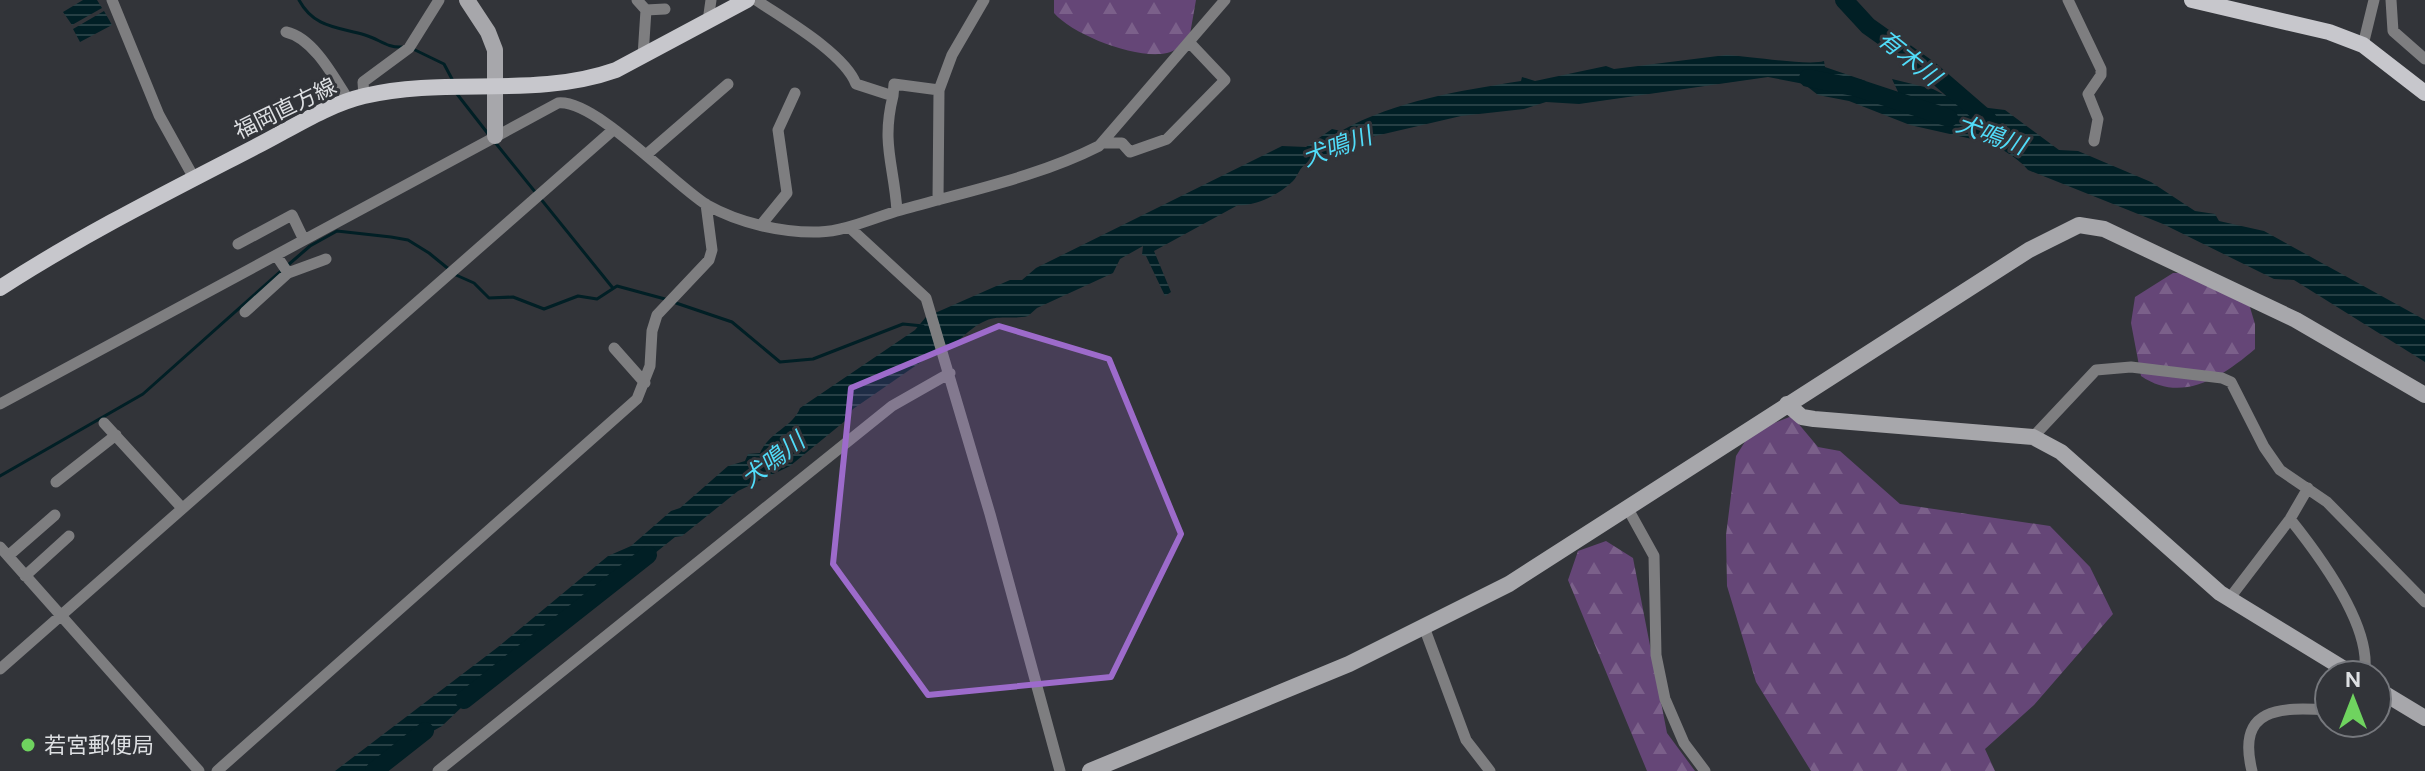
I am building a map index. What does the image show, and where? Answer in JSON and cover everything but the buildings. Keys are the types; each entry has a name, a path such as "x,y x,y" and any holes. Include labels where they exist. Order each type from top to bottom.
{"main road":[{"name":"福岡直方線","path":"0,288 83,235 357,98 419,89 559,85 616,70 747,0"},
{"path":"2192,0 2329,32 2363,45 2425,93"}],"street":[{"path":"112,0 159,115 194,178"},
{"path":"286,32 298,37 357,98 363,82 409,48 439,0"},
{"path":"637,0 646,10 643,56"},
{"path":"708,21 711,0"},
{"path":"756,0 802,31 851,73 856,84 893,96"},
{"path":"938,200 939,90 952,55 984,0"},
{"path":"0,404 558,103 569,102 613,130 706,204 745,223 819,232 849,227 1075,158 1102,143 1225,0"},
{"path":"2068,0 2101,69 2101,75 2088,94 2098,119 2094,141"},
{"path":"2363,45 2374,0"},
{"path":"2391,0 2393,31 2425,59"},
{"path":"463,1 488,32 495,50 495,136"},
{"path":"646,10 665,9"},
{"path":"1102,143 1122,143 1130,152 1167,139 1225,80 1189,42"},
{"path":"646,155 728,84"},
{"path":"897,211 895,171 887,159 886,136 894,84 939,90"},
{"path":"761,225 787,193 778,130 795,93"},
{"path":"0,669 613,130"},
{"path":"217,771 637,399 645,383 657,315 709,260 712,250 706,204"},
{"path":"238,244 292,215 304,240"},
{"path":"1090,771 1287,691 1509,584 2029,250 2079,225 2104,229 2296,320 2425,395"},
{"path":"849,227 926,298 950,373 1060,771"},
{"path":"276,255 288,273"},
{"path":"245,312 288,273 326,259"},
{"path":"614,348 645,383"},
{"path":"2033,437 2096,370 2131,367 2222,378 2231,382 2264,447 2280,470 2308,488 2368,540 2425,602"},
{"path":"438,771 892,406 950,373"},
{"path":"1787,404 1802,417 1814,419 2033,437 2061,452 2229,599 2328,659"},
{"path":"104,423 182,508"},
{"path":"56,482 116,435"},
{"path":"2229,599 2290,519 2308,488"},
{"path":"1628,509 1654,556 1656,655 1665,699 1684,743 1705,771"},
{"path":"55,515 4,552 199,771"},
{"path":"2290,519 2317,553 2341,593 2367,659"},
{"path":"25,576 69,536"},
{"path":"1424,627 1466,740 1490,771"},
{"path":"2393,701 2425,718"},
{"path":"2252,771 2246,747 2248,734 2264,716 2279,708 2313,709"}],"highlighted area":[{"path":"999,326 1109,359 1181,534 1111,677 928,695 833,564 851,388"}],"green space":[{"path":"1054,0 1196,0 1189,40 1167,53 1154,54 1106,44 1075,30 1054,13"},
{"path":"2173,273 2194,273 2249,304 2255,324 2255,349 2229,369 2201,384 2171,388 2141,376 2131,323 2135,297"},
{"path":"1792,416 1818,447 1840,451 1900,504 2050,526 2090,567 2113,614 2034,705 1985,749 1995,771 1811,771 1756,682 1727,586 1726,535 1736,456 1751,432"},
{"path":"1606,541 1633,558 1667,733 1695,771 1647,771 1568,580 1578,551"}],"water":[{"path":"83,0 97,0 102,8 72,25 63,12"},
{"path":"104,11 112,25 80,42 73,29"},
{"path":"1726,55 1792,62 1824,61 1825,67 1866,81 1830,78 1833,88 1927,113 1927,103 1899,94 1892,79 1933,89 1964,105 2005,110 2059,150 2078,151 2151,182 2195,211 2215,214 2219,221 2264,231 2425,320 2425,362 2294,280 2274,279 2163,224 2028,170 1985,137 1972,139 1910,125 1849,101 1818,95 1804,84 1768,77 1579,104 1546,102 1524,109 1461,116 1371,137 1356,146 1316,159 1300,169 1293,181 1275,194 1252,204 1238,205 1154,251 1171,292 1165,296 1146,256 1142,255 1143,246 1120,259 1113,273 1037,308 1028,316 994,318 976,326 954,344 934,353 853,409 845,421 790,466 738,491 682,536 675,537 639,566 601,587 512,659 442,726 399,750 378,771 335,771 498,647 608,556 631,546 671,511 680,508 728,466 745,461 748,454 760,453 769,439 792,420 800,408 915,330 926,317 1010,280 1022,280 1036,268 1282,146 1306,147 1332,129 1341,131 1406,104 1521,81 1522,77 1535,81 1606,66 1614,69"}],"waterway":[{"path":"299,0 319,21 402,47"},
{"name":"有木川","path":"1844,0 1868,26 1930,70 1989,121"},
{"path":"413,49 444,64 452,79"},
{"name":"犬鳴川","path":"1808,78 1858,88 1949,118"},
{"path":"457,94 489,135"},
{"path":"494,141 612,287"},
{"path":"288,265 310,246 337,231 408,240 456,275 474,283 489,298 513,297 544,309 578,296 597,299 617,286 665,299"},
{"path":"0,476 143,394 282,270"},
{"path":"676,303 732,322 780,362 813,359 903,324 923,326"},
{"name":"犬鳴川","path":"464,700 648,555"},
{"name":"犬鳴川","path":"374,771 425,731"}],"place":[{"name":"若宮郵便局","path":"28,745"}]}
